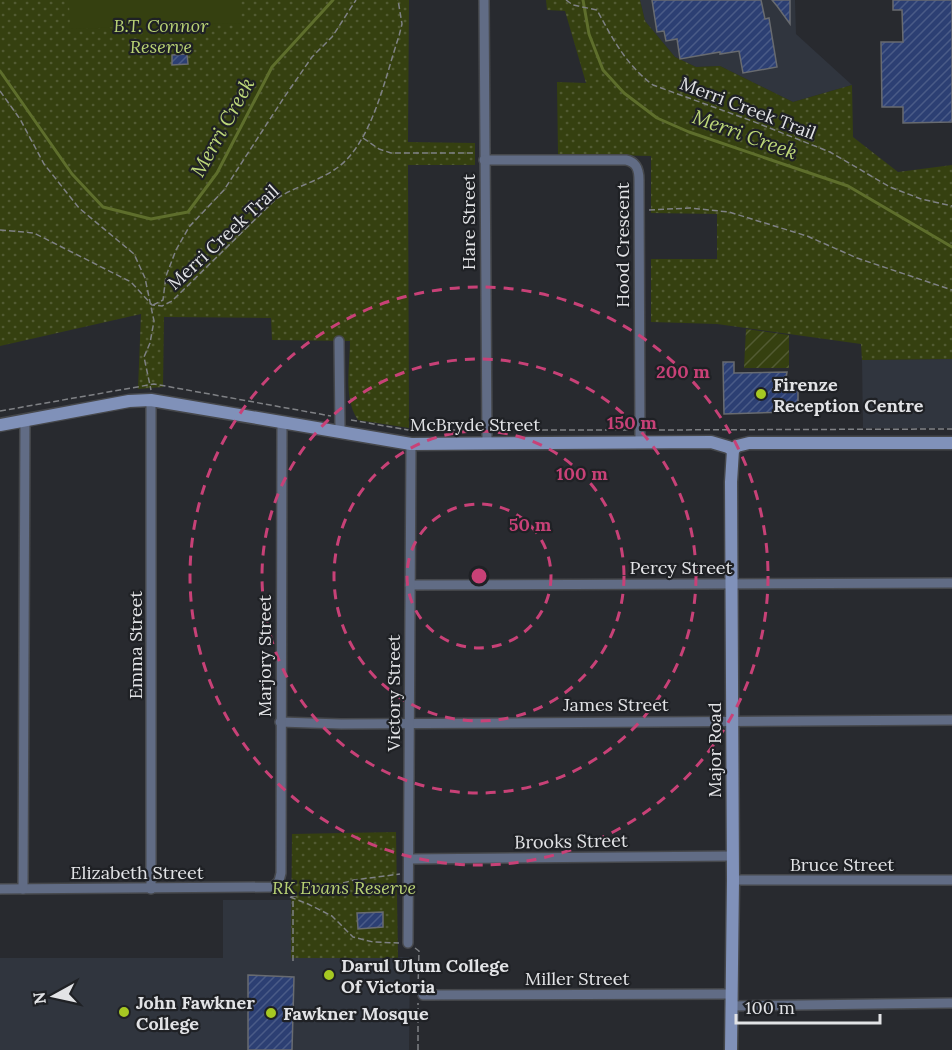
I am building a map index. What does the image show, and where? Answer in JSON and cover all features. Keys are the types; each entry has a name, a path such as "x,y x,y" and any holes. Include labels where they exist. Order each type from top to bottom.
{"street":[{"name":"Hare Street","path":"484,0 487,443"},
{"name":"Hood Crescent","path":"484,157 631,161 635,164 639,172 640,436"},
{"path":"339,341 340,424"},
{"name":"McBryde Street","path":"0,425 129,401 151,400 282,422 340,424 411,444 640,436 711,442 733,450 740,444 749,443 952,442"},
{"name":"Emma Street","path":"151,400 151,889"},
{"path":"23,889 25,420"},
{"name":"Marjory Street","path":"273,887 279,881 281,873 282,422"},
{"name":"Victory Street","path":"408,943 411,444"},
{"name":"Major Road","path":"731,1050 733,450"},
{"name":"Percy Street","path":"410,585 952,584"},
{"name":"James Street","path":"280,722 341,724 952,720"},
{"name":"Brooks Street","path":"410,859 732,856"},
{"name":"Bruce Street","path":"733,880 952,880"},
{"name":"Elizabeth Street","path":"0,889 273,887"},
{"name":"Miller Street","path":"423,995 952,1003"}],"path":[{"name":"Merri Creek Trail","path":"152,305 163,300 166,276 176,250 189,227 224,190 312,57 332,38 356,0"},
{"name":"Merri Creek Trail","path":"0,230 34,233 130,282 152,305 162,306 172,301 276,199 333,171 346,161 371,120 402,24 398,0"},
{"name":"Merri Creek Trail","path":"566,0 573,5 597,10 622,53 640,75 653,85 830,152 890,187 921,199 952,206"},
{"name":"Merri Creek Trail","path":"0,91 20,119 44,164 79,208 134,254 145,278 154,321 150,343 144,357 151,400"},
{"path":"362,137 379,149 391,153 484,157"},
{"path":"639,210 690,208 729,212 807,236 857,258 952,290"},
{"path":"0,411 150,385 340,424 408,430 487,430 640,436 952,429"},
{"path":"293,961 293,898 290,897 354,880 410,873"},
{"path":"293,898 332,916 353,937 373,942 408,943"}],"shaded area":[{"path":"640,0 795,0 796,34 852,85 793,102 720,66 696,67 675,57 645,21"},
{"path":"952,359 952,428 863,428 862,360"},
{"path":"223,900 291,900 291,958 410,957 409,1050 0,1050 0,958 223,958"}],"green space":[{"name":"B.T. Connor Reserve","path":"0,0 409,0 408,142 475,143 475,165 408,165 409,428 358,420 350,402 350,341 272,340 271,318 164,317 163,387 138,389 141,314 0,346"},
{"path":"69,0 241,0 241,23 70,29"},
{"path":"546,0 640,0 645,21 675,57 696,67 720,66 793,102 852,85 853,137 898,172 952,165 952,359 862,360 861,344 717,324 651,322 651,259 717,259 717,214 651,213 651,156 558,154 557,82 586,83 565,11 547,10"},
{"path":"746,329 789,335 789,368 744,368"},
{"name":"RK Evans Reserve","path":"396,832 398,958 291,958 292,834"}],"building":[{"path":"652,0 761,0 765,19 769,18 777,67 743,73 739,51 680,59 677,39 666,41 664,31 657,32"},
{"path":"772,0 790,0 790,24 777,6"},
{"path":"893,0 952,0 952,122 903,123 903,107 882,107 881,42 903,42 902,10 893,10"},
{"path":"187,54 188,64 172,65 172,55"},
{"name":"Firenze Reception Centre","path":"723,362 734,362 734,373 787,372 785,385 798,384 798,404 788,404 788,412 724,414"},
{"path":"383,912 383,927 358,929 357,913"},
{"name":"Fawkner Mosque","path":"248,975 294,977 292,1050 248,1050"}],"waterway":[{"name":"Merri Creek","path":"0,71 72,174 103,207 151,219 188,212 217,173 272,67 333,0"},
{"name":"Merri Creek","path":"583,0 589,34 603,70 624,93 657,118 689,132 848,186 952,247"}],"place":[{"name":"Firenze Reception Centre","path":"761,394"},
{"name":"Darul Ulum College Of Victoria","path":"329,975"},
{"name":"John Fawkner College","path":"124,1012"},
{"name":"Fawkner Mosque","path":"271,1013"}]}
